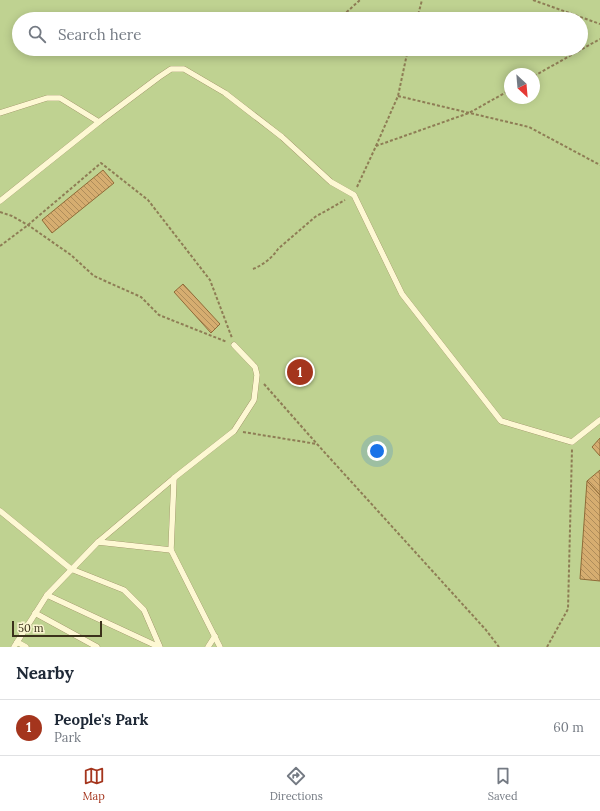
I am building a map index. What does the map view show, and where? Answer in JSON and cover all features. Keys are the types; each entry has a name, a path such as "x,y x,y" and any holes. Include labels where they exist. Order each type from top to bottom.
{"lane":[{"path":"0,201 99,122 171,69 184,69 225,93 282,137 331,182 354,195 402,294 501,421 572,442 600,420"},
{"path":"0,113 47,98 60,98 99,122"},
{"path":"26,647 16,644 47,595 70,569 98,542 174,478 234,431 254,400 257,375 256,368 234,345"},
{"path":"174,478 171,550 220,647"},
{"path":"0,511 70,569 124,590 144,610 160,647"},
{"path":"98,542 171,550"},
{"path":"47,595 160,647"},
{"path":"35,613 97,647"},
{"path":"208,647 215,636"}],"path":[{"path":"347,12 360,0"},
{"path":"419,12 422,0"},
{"path":"533,0 566,12"},
{"path":"588,20 600,24"},
{"path":"588,46 600,39"},
{"path":"253,269 260,266 274,255 278,249 315,218 354,195 398,96 407,56"},
{"path":"540,73 570,56"},
{"path":"376,146 469,113 504,93"},
{"path":"398,96 529,127 600,165"},
{"path":"0,246 28,225 101,163 148,200 210,280 234,345"},
{"path":"0,212 12,216 28,225 71,255 94,276 141,297 158,314 234,345"},
{"path":"257,375 317,444 486,630 499,647"},
{"path":"234,431 317,444"},
{"path":"547,647 568,609 572,442"}],"green space":[{"path":"0,0 600,0 600,647 0,647"}],"building":[{"path":"103,170 114,183 52,233 42,220"},
{"path":"183,284 220,324 211,333 174,292"},
{"path":"600,438 600,456 592,447"},
{"path":"600,470 600,495 587,481"},
{"path":"587,481 600,495 600,581 580,579"}],"place":[{"name":"People's Park","path":"300,372"}]}
